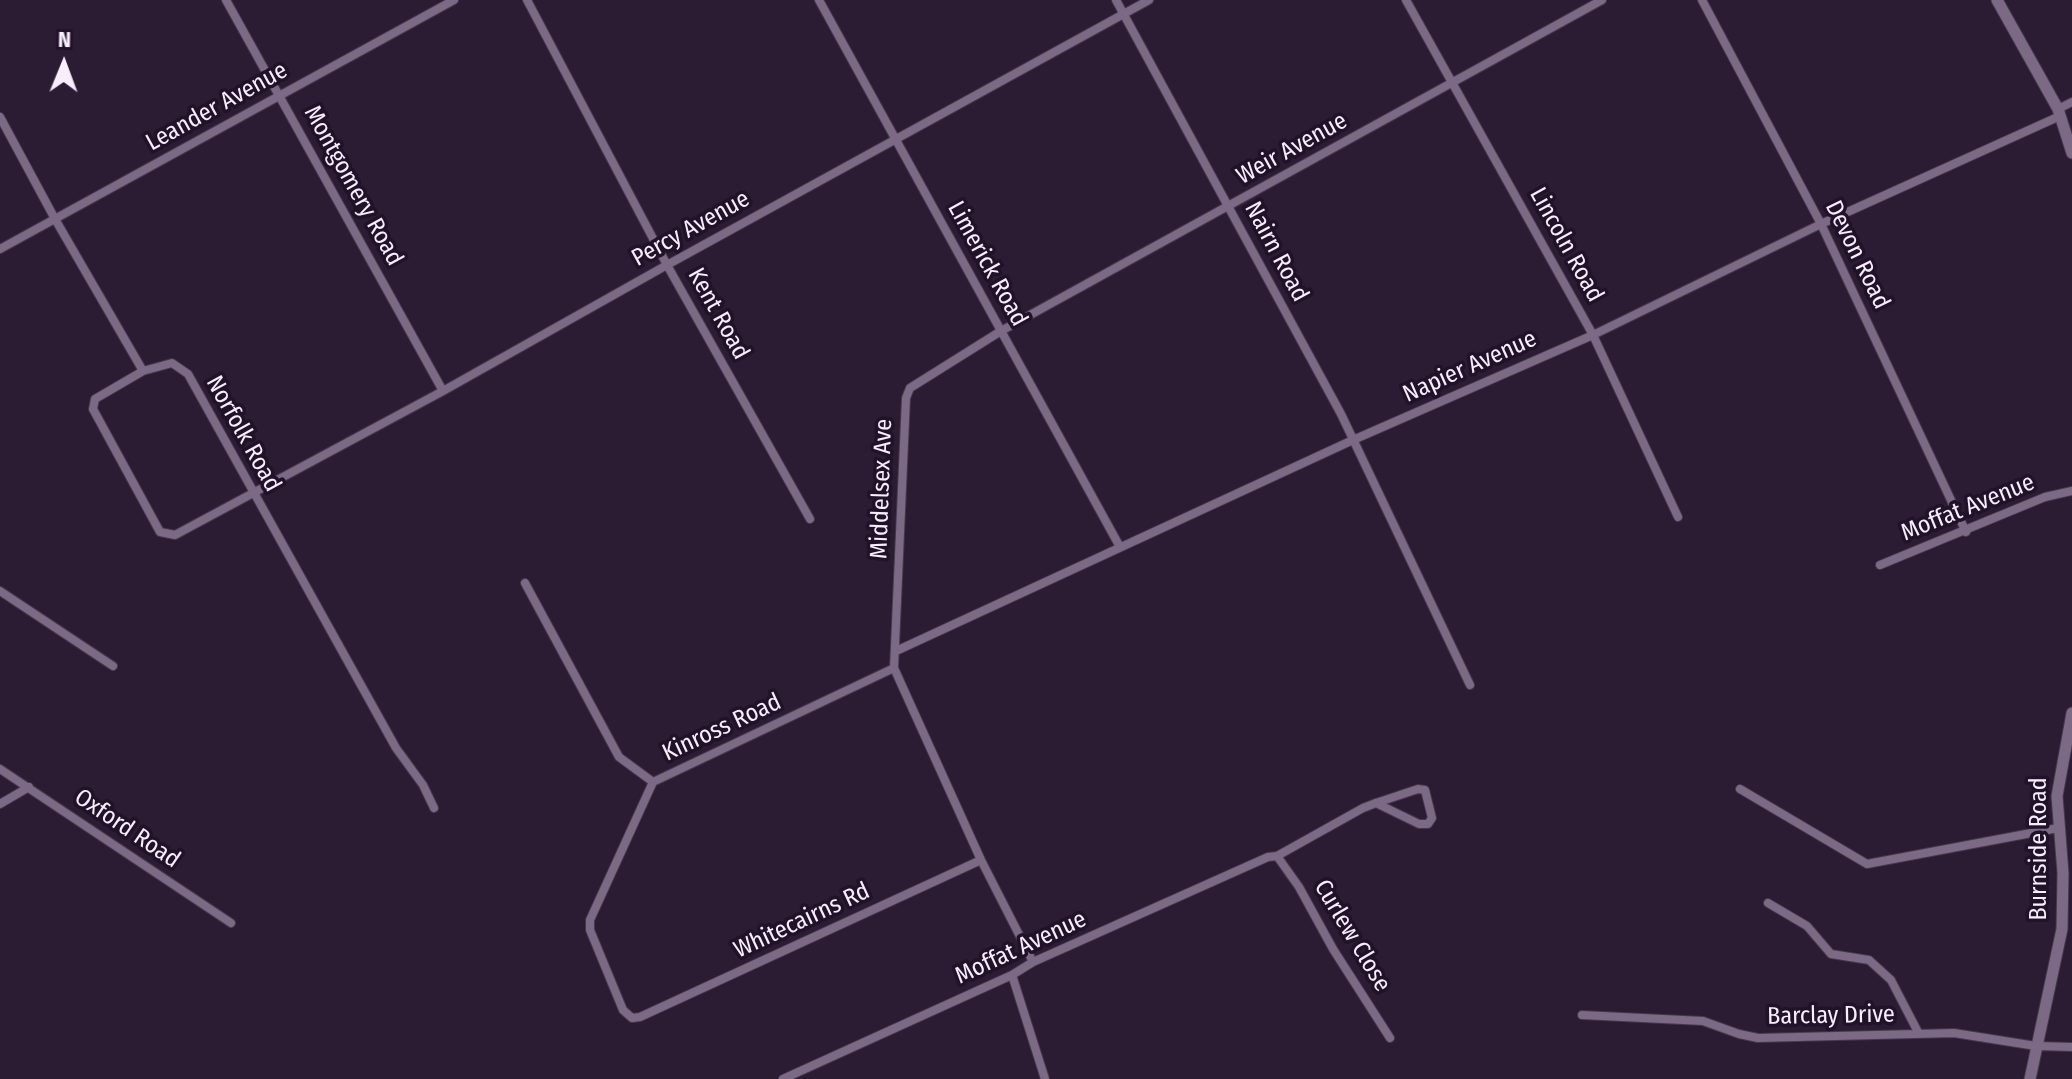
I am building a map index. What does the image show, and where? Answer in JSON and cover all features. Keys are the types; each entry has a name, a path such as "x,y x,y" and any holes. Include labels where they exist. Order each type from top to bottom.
{"main road":[{"path":"1997,0 2059,113 2072,153"},
{"name":"Burnside Road","path":"2030,1079 2062,929 2064,887 2057,796 2072,713"}],"street":[{"name":"Montgomery Road","path":"226,0 443,391"},
{"name":"Leander Avenue","path":"0,249 454,0"},
{"name":"Kent Road","path":"527,0 667,265 810,519"},
{"name":"Limerick Road","path":"819,0 1120,547"},
{"name":"Nairn Road","path":"1116,0 1353,440 1470,685"},
{"name":"Percy Avenue","path":"143,371 95,399 93,409 160,532 175,535 443,391 1149,0"},
{"name":"Lincoln Road","path":"1406,0 1593,335 1678,517"},
{"name":"Weir Avenue","path":"1001,331 1602,0"},
{"name":"Devon Road","path":"1702,0 1821,224 1966,532"},
{"name":"Napier Avenue","path":"896,651 1353,440 1593,335 2059,113 2072,102"},
{"path":"0,117 143,371"},
{"name":"Middelsex Ave","path":"896,651 907,393 915,383 1001,331"},
{"name":"Norfolk Road","path":"143,371 172,363 188,374 389,735 423,785 434,808"},
{"name":"Moffat Avenue","path":"1880,565 2045,497 2072,491"},
{"name":"Kinross Road","path":"525,583 619,757 653,782 894,668"},
{"path":"0,591 113,666"},
{"path":"896,651 894,668 981,860 1033,962"},
{"name":"Oxford Road","path":"0,769 231,923"},
{"name":"Whitecairns Rd","path":"653,782 590,920 590,930 625,1015 632,1018 981,860"},
{"path":"0,804 29,787"},
{"path":"1740,789 1867,864 2058,828"},
{"name":"Moffat Avenue","path":"783,1079 1012,975 1033,962 1268,857 1277,856 1376,803 1425,790 1432,818 1428,824 1419,824 1376,803"},
{"name":"Curlew Close","path":"1277,856 1390,1038"},
{"path":"1768,903 1807,926 1833,955 1869,960 1891,980 1919,1034"},
{"path":"1012,975 1045,1079"},
{"name":"Barclay Drive","path":"1582,1015 1703,1021 1758,1038 1954,1033 2036,1046 2072,1047"}]}
